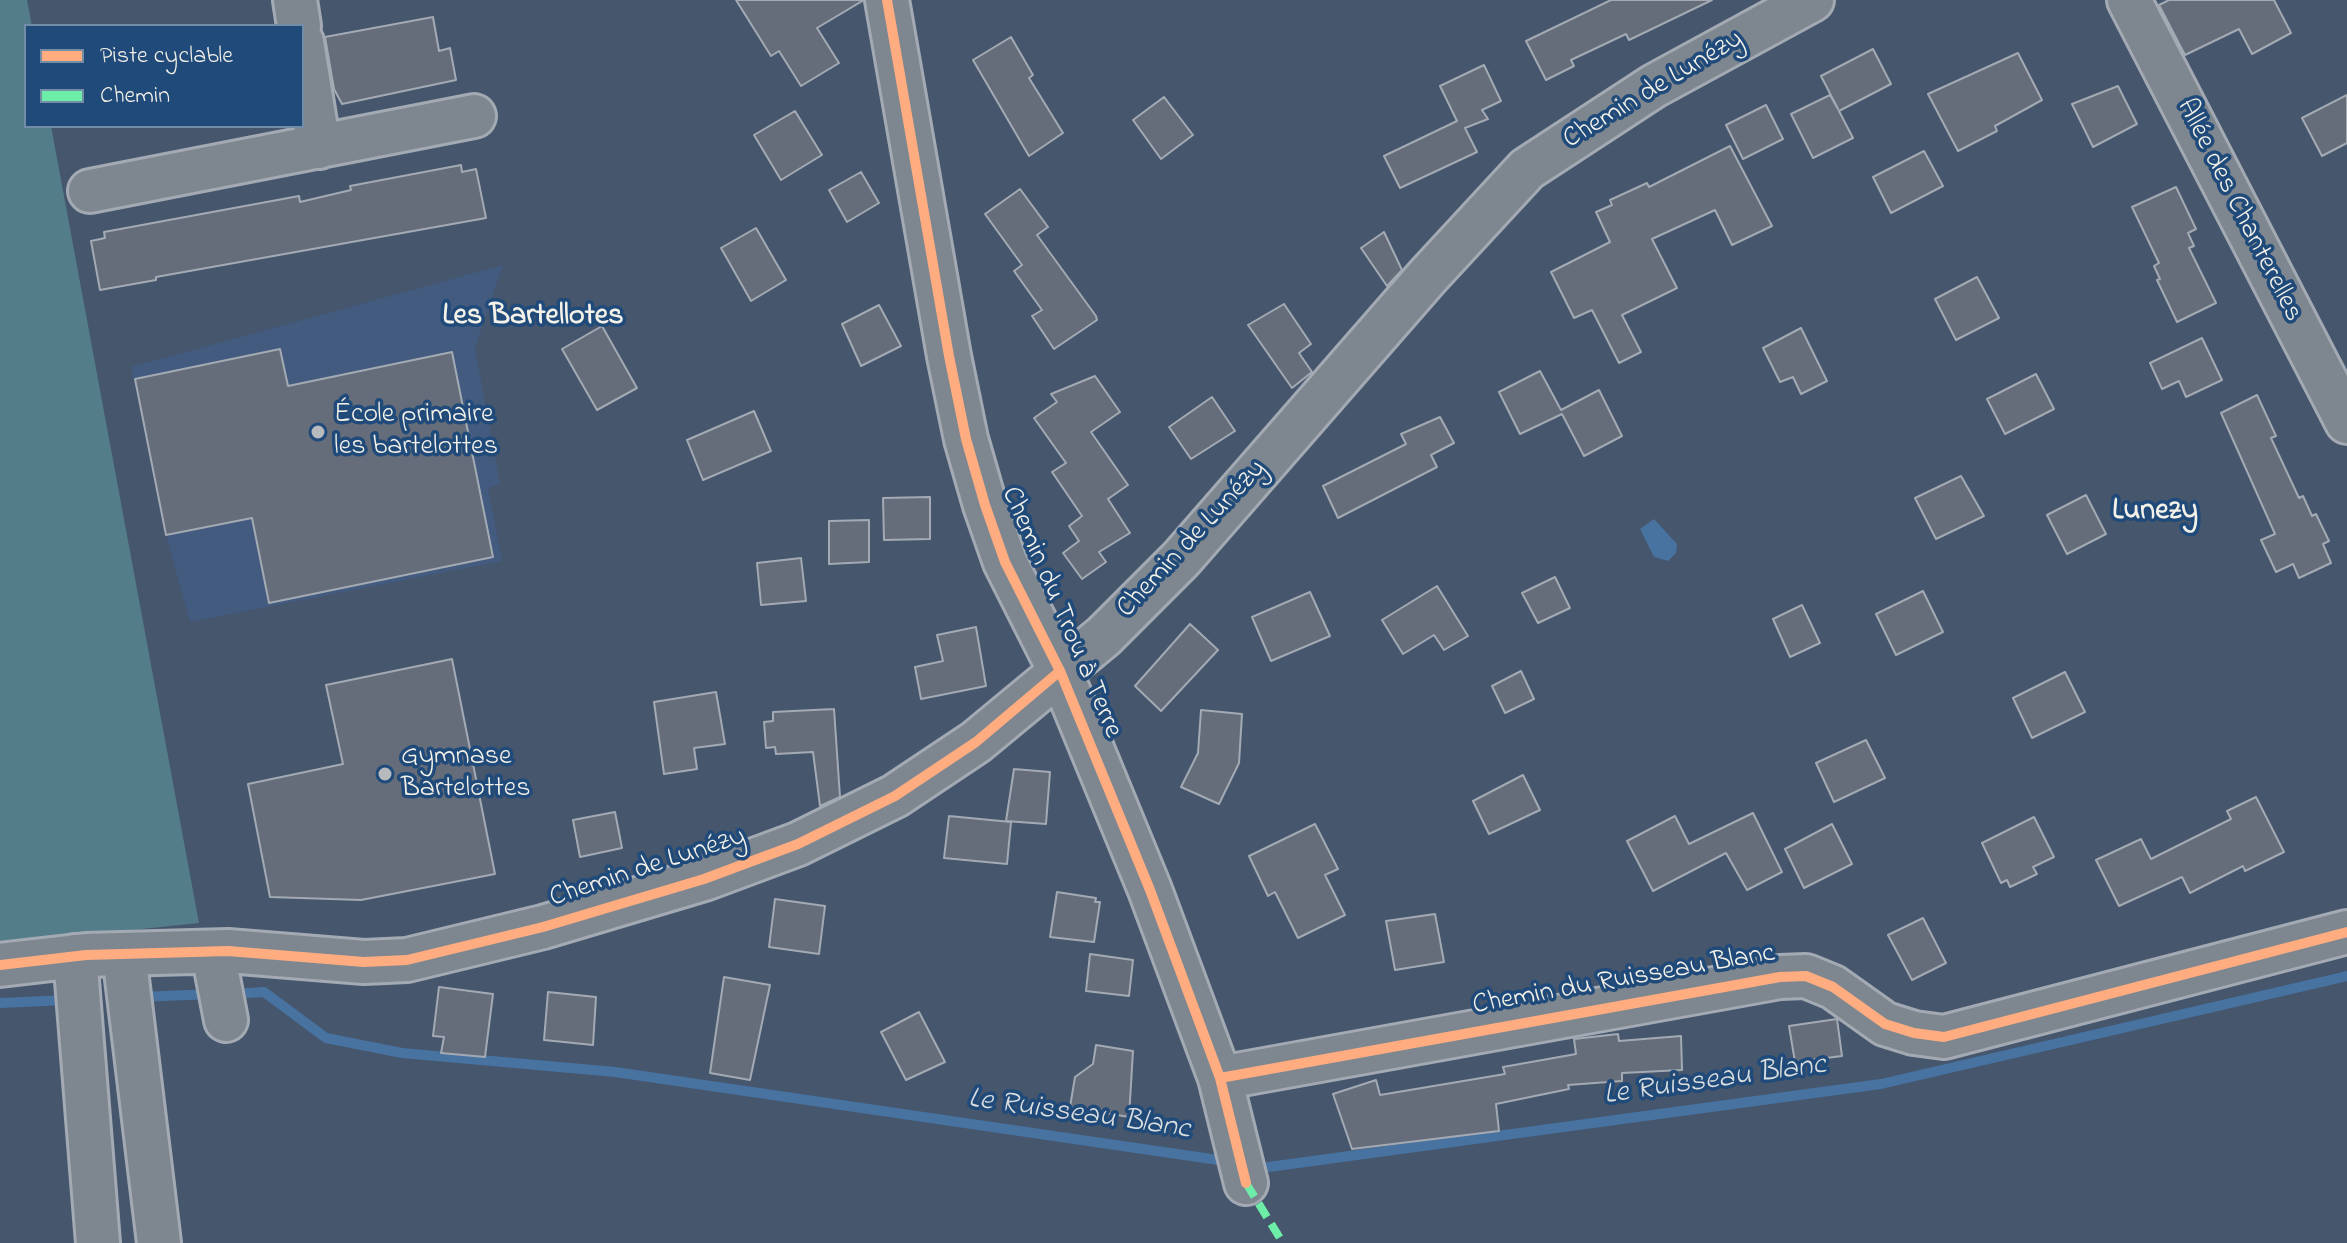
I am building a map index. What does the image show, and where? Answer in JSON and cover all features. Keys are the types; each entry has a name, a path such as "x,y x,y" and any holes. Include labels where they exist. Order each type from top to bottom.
{"street":[{"path":"295,0 299,24"},
{"name":"Chemin du Trou à Terre","path":"887,0 966,439 1005,562 1060,671 1150,890 1220,1078 1246,1183"},
{"name":"Chemin de Lunézy","path":"0,965 75,956 206,952 364,962 407,960 543,927 704,879 798,844 895,796 976,742 1104,636 1181,559 1428,276 1527,169 1654,86 1812,0"},
{"name":"Allée des Chanterelles","path":"2129,0 2345,415"},
{"path":"304,54 319,147"},
{"path":"90,191 474,116"},
{"name":"Chemin du Ruisseau Blanc","path":"1220,1078 1780,977 1806,976 1833,987 1885,1024 1914,1033 1944,1037 2347,932"},
{"path":"206,952 226,1020"},
{"path":"124,954 159,1243"},
{"path":"75,956 98,1243"}],"shaded area":[{"name":"École primaire les bartelottes","path":"503,265 475,348 500,484 488,488 502,561 190,622 166,535 131,367"},
{"path":"1654,519 1677,544 1676,553 1668,561 1654,557 1640,529"}],"green space":[{"path":"0,0 27,0 32,24 24,24 24,128 51,128 199,923 0,944"}],"building":[{"path":"736,0 864,0 817,28 839,63 801,86 779,51 771,56"},
{"path":"1611,0 1712,0 1629,40 1626,34 1571,60 1574,66 1546,80 1526,41"},
{"path":"2169,0 2274,0 2291,33 2252,54 2239,29 2185,55 2159,5"},
{"path":"433,17 439,51 450,48 456,80 342,104 334,89 325,37"},
{"path":"1011,37 1033,75 1029,78 1063,133 1029,156 973,60"},
{"path":"1873,49 1891,84 1839,111 1853,138 1813,158 1791,114 1830,95 1838,109 1821,76"},
{"path":"2018,53 2042,100 1995,126 1997,131 1958,151 1928,94"},
{"path":"1484,65 1501,101 1482,110 1488,119 1465,128 1477,152 1400,188 1384,156 1457,121 1440,86"},
{"path":"2118,86 2137,124 2093,147 2072,104"},
{"path":"2347,95 2347,143 2322,156 2302,118"},
{"path":"1164,97 1193,135 1161,159 1133,120"},
{"path":"1766,105 1783,139 1743,159 1726,125"},
{"path":"795,111 822,155 781,180 754,135"},
{"path":"1730,146 1772,226 1732,245 1715,210 1652,239 1677,288 1622,315 1641,352 1619,363 1592,310 1574,318 1551,272 1610,242 1596,212 1612,205 1610,200 1647,183 1649,187"},
{"path":"1924,151 1943,186 1891,213 1873,177"},
{"path":"461,165 462,172 476,169 486,218 156,277 156,280 100,290 91,241 105,238 104,232 299,196 300,202 351,190 350,186"},
{"path":"861,172 879,203 847,222 829,190"},
{"path":"2176,187 2196,229 2188,233 2194,246 2189,248 2216,303 2177,322 2157,280 2160,279 2154,266 2159,263 2132,207"},
{"path":"1020,189 1048,227 1037,235 1097,320 1054,349 1032,316 1042,310 1014,271 1022,265 985,214"},
{"path":"756,228 786,280 751,301 721,248"},
{"path":"1384,232 1402,270 1387,286 1361,248"},
{"path":"1977,277 1999,318 1956,340 1935,299"},
{"path":"1284,304 1311,344 1299,353 1312,372 1292,388 1248,325"},
{"path":"879,305 901,346 861,366 842,324"},
{"path":"602,326 637,388 597,410 562,349"},
{"path":"1801,328 1827,381 1801,394 1793,377 1780,382 1763,348"},
{"path":"2202,338 2222,380 2186,397 2179,381 2162,389 2150,363"},
{"name":"École primaire les bartelottes","path":"280,349 288,386 452,352 493,557 269,603 252,518 166,535 135,379"},
{"path":"1540,371 1561,410 1599,390 1622,436 1584,456 1562,414 1520,434 1499,392"},
{"path":"2036,374 2054,409 2005,434 1987,399"},
{"path":"1095,376 1120,412 1091,432 1128,485 1108,499 1130,533 1099,552 1106,562 1082,579 1063,553 1079,541 1069,526 1082,516 1052,472 1066,463 1034,418 1057,402 1051,394"},
{"path":"2257,395 2276,436 2271,438 2299,498 2303,496 2312,516 2316,514 2329,541 2323,544 2331,563 2299,578 2293,564 2276,572 2261,540 2275,534 2221,413"},
{"path":"1212,397 1235,431 1191,459 1169,427"},
{"path":"754,411 771,451 703,480 687,440"},
{"path":"1440,417 1454,443 1431,455 1437,467 1338,518 1323,486 1406,444 1401,434"},
{"path":"1961,476 1984,516 1936,539 1915,498"},
{"path":"2086,495 2106,534 2067,554 2047,515"},
{"path":"930,497 930,539 884,540 883,498"},
{"path":"869,520 869,562 829,564 829,521"},
{"path":"801,558 806,601 761,605 757,563"},
{"path":"1555,577 1570,608 1538,623 1522,593"},
{"path":"1437,586 1468,636 1444,650 1434,635 1403,654 1382,620"},
{"path":"1923,591 1943,632 1896,655 1876,614"},
{"path":"1310,592 1330,636 1271,661 1252,617"},
{"path":"1802,605 1820,643 1790,657 1773,619"},
{"path":"1190,624 1218,650 1161,711 1135,686"},
{"path":"976,627 986,686 921,699 915,667 943,661 937,635"},
{"name":"Gymnase Bartelottes","path":"452,659 495,874 361,900 270,897 248,784 343,764 326,685"},
{"path":"1521,671 1534,699 1505,713 1492,686"},
{"path":"2065,672 2085,712 2032,738 2013,698"},
{"path":"716,692 725,744 694,748 697,769 664,774 654,702"},
{"path":"834,709 840,797 820,806 813,752 776,754 775,747 766,748 764,722 773,721 773,712"},
{"path":"1201,710 1242,714 1239,763 1219,804 1181,787 1198,753"},
{"path":"1866,740 1885,778 1834,802 1816,763"},
{"path":"1014,769 1050,772 1046,824 1006,821"},
{"path":"1523,775 1540,810 1489,834 1473,801"},
{"path":"2256,797 2284,852 2245,871 2243,866 2190,893 2182,877 2119,906 2096,860 2141,839 2151,859 2231,819 2227,811"},
{"path":"615,812 622,848 580,857 573,820"},
{"path":"1753,813 1782,872 1747,890 1726,853 1653,891 1627,841 1675,816 1689,844"},
{"path":"949,816 1011,822 1007,864 944,858"},
{"path":"2034,817 2054,857 2033,867 2037,874 2010,887 2007,880 2001,883 1982,843"},
{"path":"1315,824 1338,869 1325,875 1345,915 1298,938 1275,892 1268,896 1249,856"},
{"path":"1832,824 1852,864 1804,888 1785,849"},
{"path":"1057,892 1096,898 1095,902 1100,902 1094,942 1050,937"},
{"path":"775,899 825,906 819,954 769,947"},
{"path":"1435,914 1444,962 1395,970 1386,921"},
{"path":"1923,918 1946,963 1912,980 1888,935"},
{"path":"1090,954 1133,960 1129,996 1086,991"},
{"path":"724,977 770,985 750,1080 710,1073"},
{"path":"439,987 493,994 485,1057 441,1053 444,1037 433,1036"},
{"path":"548,992 596,997 593,1045 544,1040"},
{"path":"919,1012 945,1062 906,1080 881,1032"},
{"path":"1837,1019 1842,1056 1795,1062 1789,1026"},
{"path":"1618,1034 1619,1041 1681,1036 1682,1070 1622,1073 1622,1081 1568,1085 1569,1089 1496,1104 1499,1131 1352,1149 1333,1094 1376,1080 1380,1095 1505,1074 1503,1067 1576,1054 1574,1039"},
{"path":"1096,1045 1133,1051 1129,1117 1070,1107 1075,1077 1093,1064"}],"waterway":[{"name":"Le Ruisseau Blanc","path":"1251,1166 1261,1168 1881,1084 2347,976"},
{"name":"Le Ruisseau Blanc","path":"232,994 264,992 326,1038 402,1053 615,1072 1232,1162"},
{"name":"Le Ruisseau Blanc","path":"140,997 212,994"},
{"name":"Le Ruisseau Blanc","path":"0,1003 68,1000"}],"marked path":[{"path":"1246,1183 1283,1243"}],"cycle path":[{"path":"887,0 949,356 966,439 985,505 1005,562 1060,671 1150,890 1220,1078 1246,1183"},
{"path":"0,965 86,955 228,951 364,962 407,960 543,927 704,879 798,844 895,796 976,742 1060,671"},
{"path":"1220,1078 1780,977 1806,976 1833,987 1885,1024 1914,1033 1944,1037 2347,932"}],"place":[{"name":"École primaire les bartelottes","path":"318,432"},
{"name":"Gymnase Bartelottes","path":"385,774"}],"district":[{"name":"Les Bartellotes","path":"533,318"},
{"name":"Lunezy","path":"2155,513"}]}
